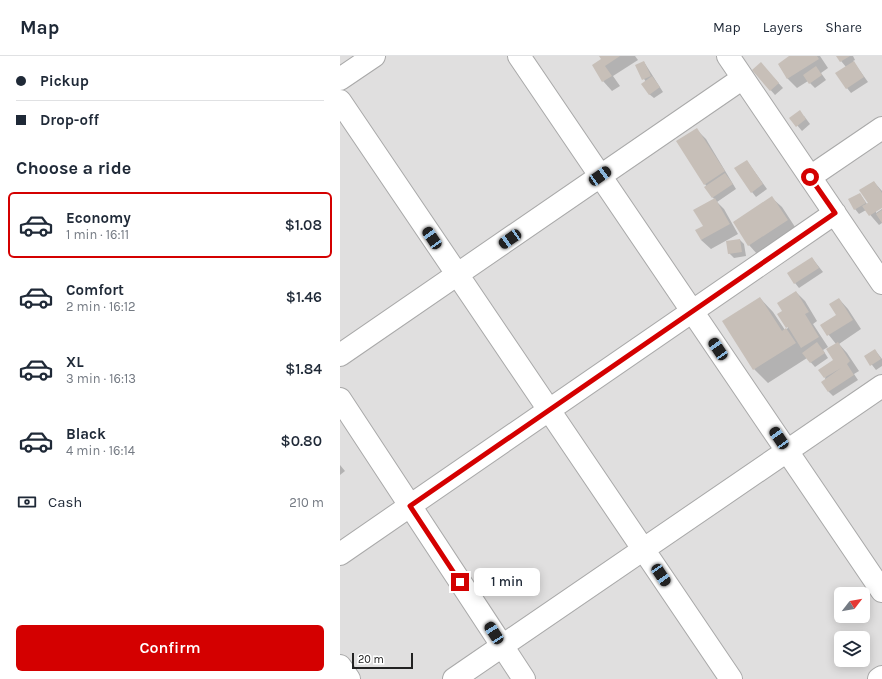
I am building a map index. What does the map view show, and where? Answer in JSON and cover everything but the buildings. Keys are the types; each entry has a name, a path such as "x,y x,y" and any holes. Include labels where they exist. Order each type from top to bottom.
{"street":[{"path":"340,78 374,56"},
{"path":"519,56 882,591"},
{"path":"728,56 882,283"},
{"path":"340,356 743,78"},
{"path":"340,101 731,679"},
{"path":"810,177 882,128"},
{"path":"340,554 692,310 835,213"},
{"path":"454,679 882,386"},
{"path":"340,399 524,679"},
{"path":"340,666 349,679"}],"shaded area":[{"path":"340,56 882,56 882,679 340,679"}],"route":[{"path":"460,582 410,506 692,310 835,213 810,177"}]}
